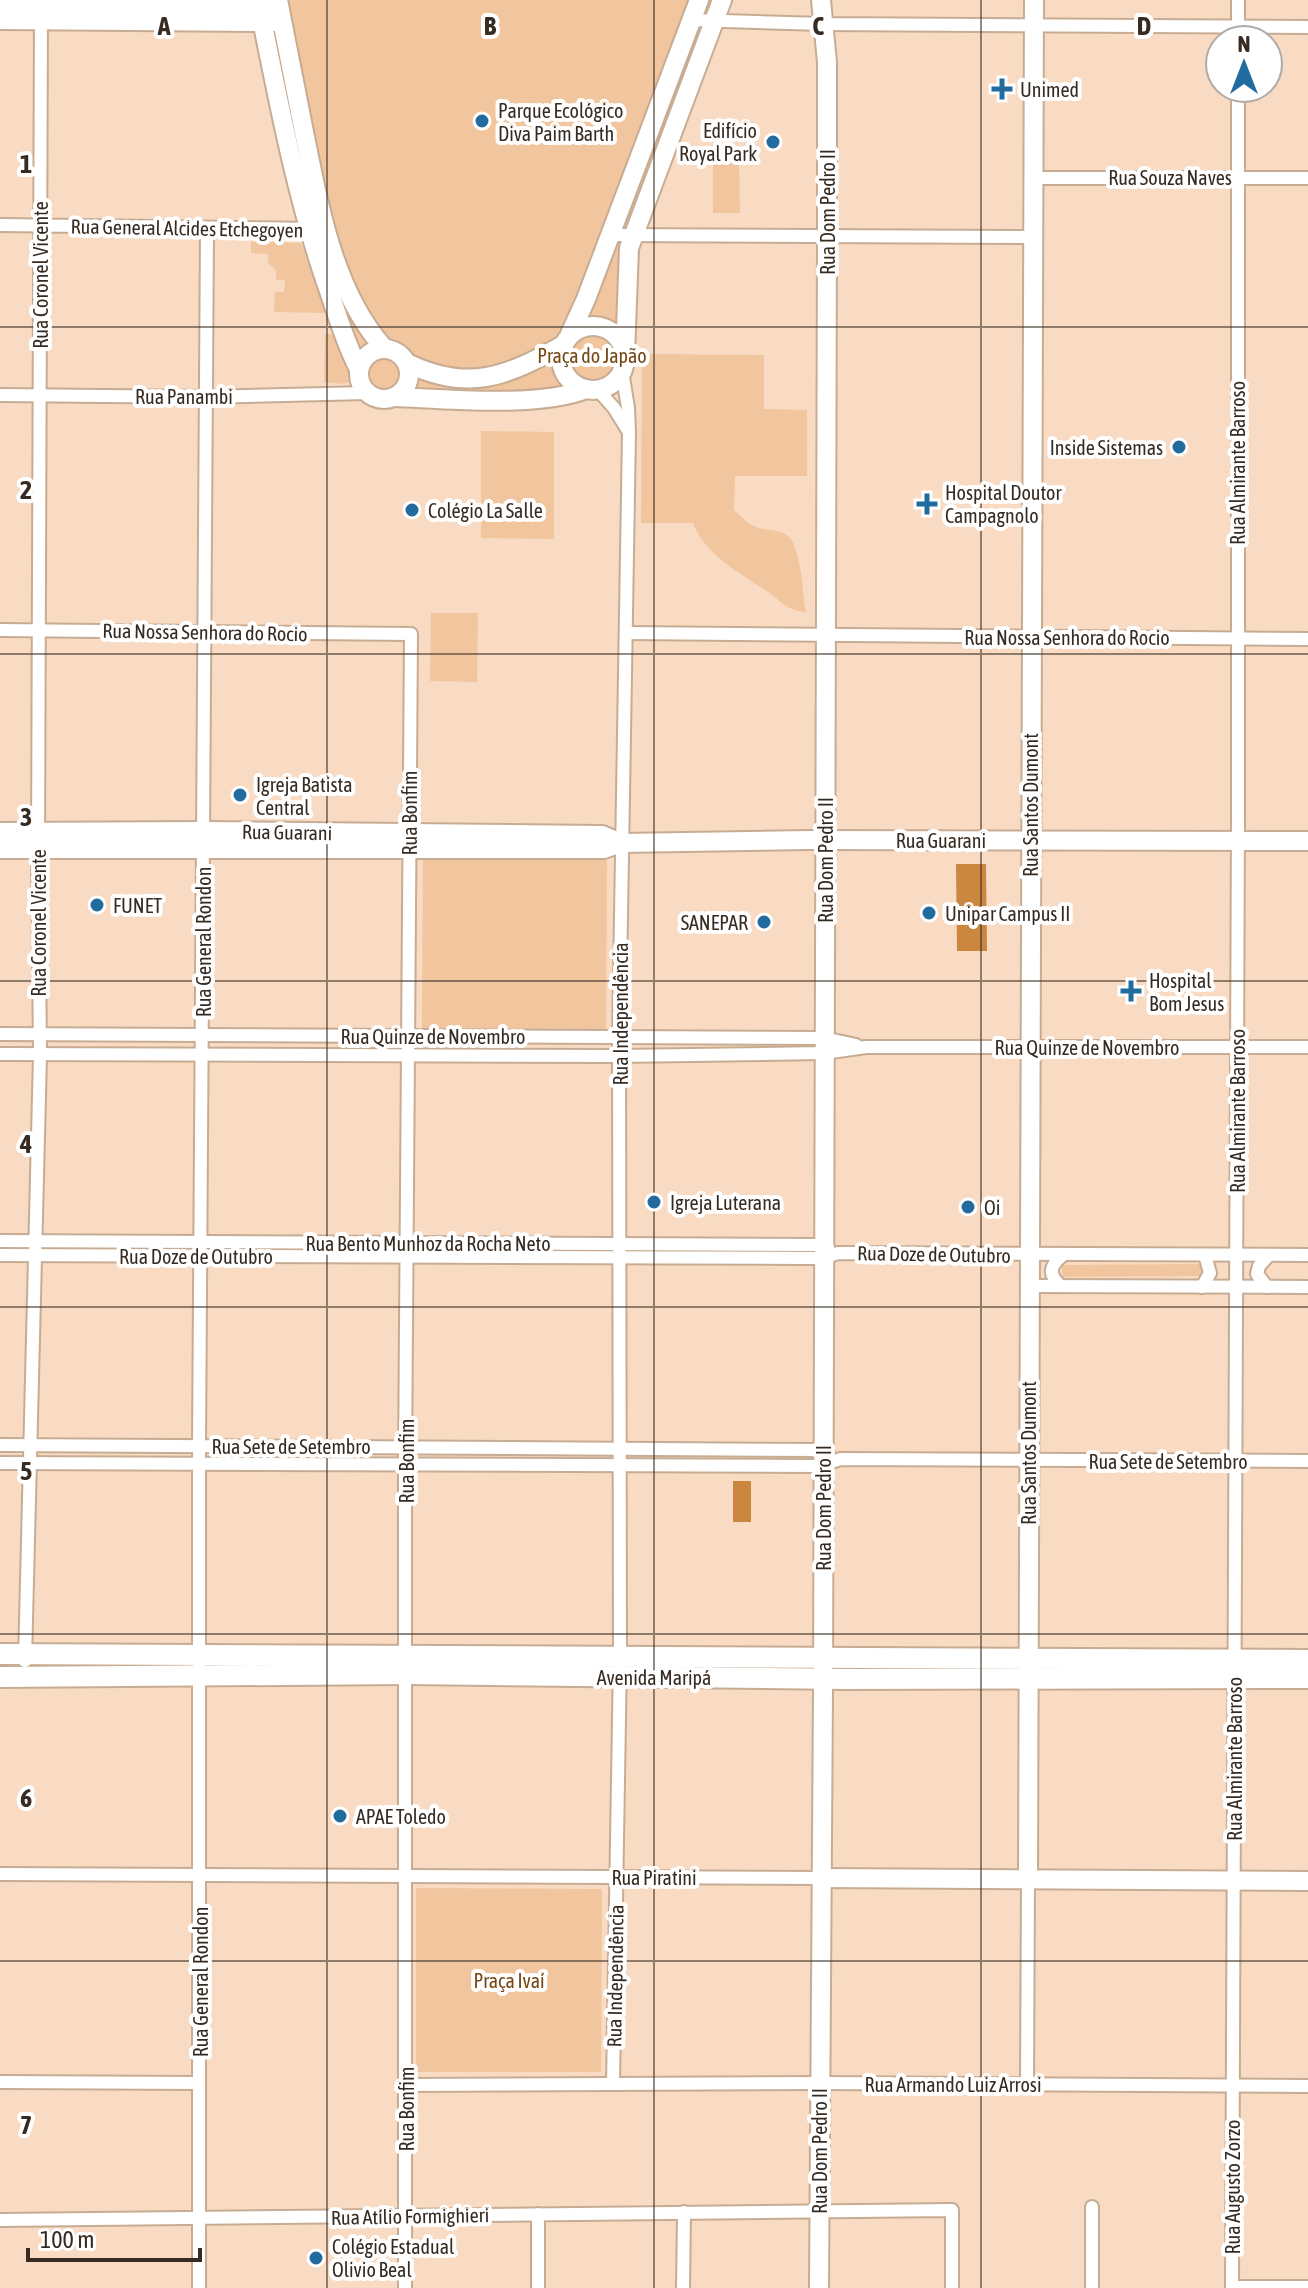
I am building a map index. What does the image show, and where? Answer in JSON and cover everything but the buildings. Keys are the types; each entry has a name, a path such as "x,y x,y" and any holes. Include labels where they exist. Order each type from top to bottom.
{"main road":[{"name":"Avenida Maripá","path":"20,1654 201,1666"},
{"path":"19,1677 20,1654"},
{"name":"Avenida Maripá","path":"830,1672 850,1658 1000,1668"},
{"name":"Avenida Maripá","path":"19,1677 201,1666 619,1667 830,1672 1000,1668 1206,1670 1260,1669 1308,1660"},
{"name":"Avenida Maripá","path":"1260,1669 1308,1678"}],"street":[{"path":"629,432 614,408 592,389 572,382 561,364 567,339 699,0"},
{"path":"0,4 41,8 280,10 316,193 317,230 346,342 359,369 362,386 367,393 379,398 535,399 562,396 614,382 624,363 626,270 634,235 722,0"},
{"name":"Rua Dom Pedro II","path":"821,0 827,24"},
{"name":"Rua Dom Pedro II","path":"819,2288 822,1878 830,1672 822,1458 828,1252 824,1046 827,24 833,0"},
{"name":"Rua Santos Dumont","path":"1027,2084 1034,0"},
{"path":"1238,0 1238,24"},
{"path":"0,20 41,8"},
{"name":"Rua Coronel Vicente","path":"20,1654 32,1446 40,1055 41,8"},
{"path":"260,10 291,163 317,230 369,331 384,348 400,354 407,363 409,378 395,397"},
{"path":"692,20 1204,32"},
{"path":"1284,29 1308,27"},
{"name":"Rua Almirante Barroso","path":"1232,2086 1238,104"},
{"name":"Rua Souza Naves","path":"1032,178 1308,178"},
{"name":"Rua General Alcides Etchegoyen","path":"0,225 317,230"},
{"name":"Rua General Rondon","path":"199,2288 199,1446 207,228"},
{"path":"610,235 1032,237"},
{"path":"407,363 442,377 483,378 518,369 582,327 598,326 608,329 622,344 624,363"},
{"path":"359,369 365,357 384,348"},
{"name":"Rua Independência","path":"613,2084 619,1667 619,1037 629,432 624,363"},
{"name":"Rua Panambi","path":"0,395 207,397 367,393"},
{"name":"Rua Nossa Senhora do Rocio","path":"0,630 411,634"},
{"name":"Rua Nossa Senhora do Rocio","path":"626,633 1308,639"},
{"name":"Rua Bonfim","path":"405,2288 405,1446 411,634"},
{"name":"Rua Guarani","path":"0,832 38,841"},
{"name":"Rua Guarani","path":"0,849 38,841 409,841 602,835 621,843 825,840 1308,841"},
{"name":"Rua Quinze de Novembro","path":"0,1034 619,1037 866,1047 1308,1047"},
{"name":"Rua Quinze de Novembro","path":"0,1054 619,1056 824,1046"},
{"name":"Rua Bento Munhoz da Rocha Neto","path":"0,1241 37,1248 620,1251"},
{"path":"0,1255 37,1248"},
{"name":"Rua Doze de Outubro","path":"620,1251 1308,1255"},
{"path":"1061,1286 1055,1281 1051,1270 1063,1255"},
{"path":"1202,1287 1210,1273 1205,1255"},
{"path":"1267,1287 1257,1274 1259,1266 1269,1255"},
{"path":"1029,1286 1308,1287"},
{"name":"Rua Sete de Setembro","path":"0,1445 620,1448 840,1459 1308,1461"},
{"name":"Rua Sete de Setembro","path":"0,1463 620,1465 822,1458"},
{"name":"Rua Piratini","path":"0,1874 1308,1881"},
{"path":"0,2082 199,2083"},
{"name":"Rua Armando Luiz Arrosi","path":"406,2085 820,2083 1308,2086"},
{"name":"Rua Augusto Zorzo","path":"1232,2086 1232,2287"},
{"path":"1092,2207 1092,2288"},
{"name":"Rua Atílio Formighieri","path":"0,2220 952,2210 952,2288"},
{"path":"683,2288 684,2212"},
{"path":"538,2214 538,2288"},
{"path":"1232,2287 1308,2287"}],"green space":[{"name":"Parque Ecológico Diva Paim Barth","path":"256,0 724,0 624,242 622,365 603,382 588,383 577,390 515,390 379,398 356,355"},
{"path":"713,157 739,157 740,213 713,213"},
{"path":"251,242 301,243 327,313 274,312 275,292 284,292 285,280 276,280 276,271 268,262 268,254 251,253"},
{"path":"325,334 340,334 355,373 352,381 343,384 324,382"},
{"path":"642,354 764,355 764,409 807,410 807,476 735,476 734,510 754,526 781,532 791,539 798,558 806,612 787,607 722,560 705,544 693,523 641,523"},
{"path":"481,431 554,432 554,539 481,538"},
{"path":"431,613 478,613 477,682 430,681"},
{"path":"423,855 607,856 606,1029 422,1028"},
{"path":"1202,1264 1202,1276 1062,1277 1062,1265"},
{"name":"Praça Ivaí","path":"416,1888 602,1889 601,2072 416,2072"}],"shaded area":[{"path":"956,864 986,864 987,951 957,951"},
{"path":"733,1481 751,1481 751,1522 733,1522"}],"place":[{"name":"Unimed","path":"1002,89"},
{"name":"Parque Ecológico Diva Paim Barth","path":"482,121"},
{"name":"Edifício Royal Park","path":"773,142"},
{"name":"Inside Sistemas","path":"1179,447"},
{"name":"Hospital Doutor Campagnolo","path":"927,504"},
{"name":"Colégio La Salle","path":"412,510"},
{"name":"Igreja Batista Central","path":"240,795"},
{"name":"FUNET","path":"97,905"},
{"name":"Unipar Campus II","path":"929,913"},
{"name":"SANEPAR","path":"764,922"},
{"name":"Hospital Bom Jesus","path":"1131,991"},
{"name":"Igreja Luterana","path":"654,1202"},
{"name":"Oi","path":"968,1207"},
{"name":"APAE Toledo","path":"340,1816"},
{"name":"Colégio Estadual Olivio Beal","path":"316,2258"}],"park label":[{"name":"Praça do Japão","path":"592,355"}]}
